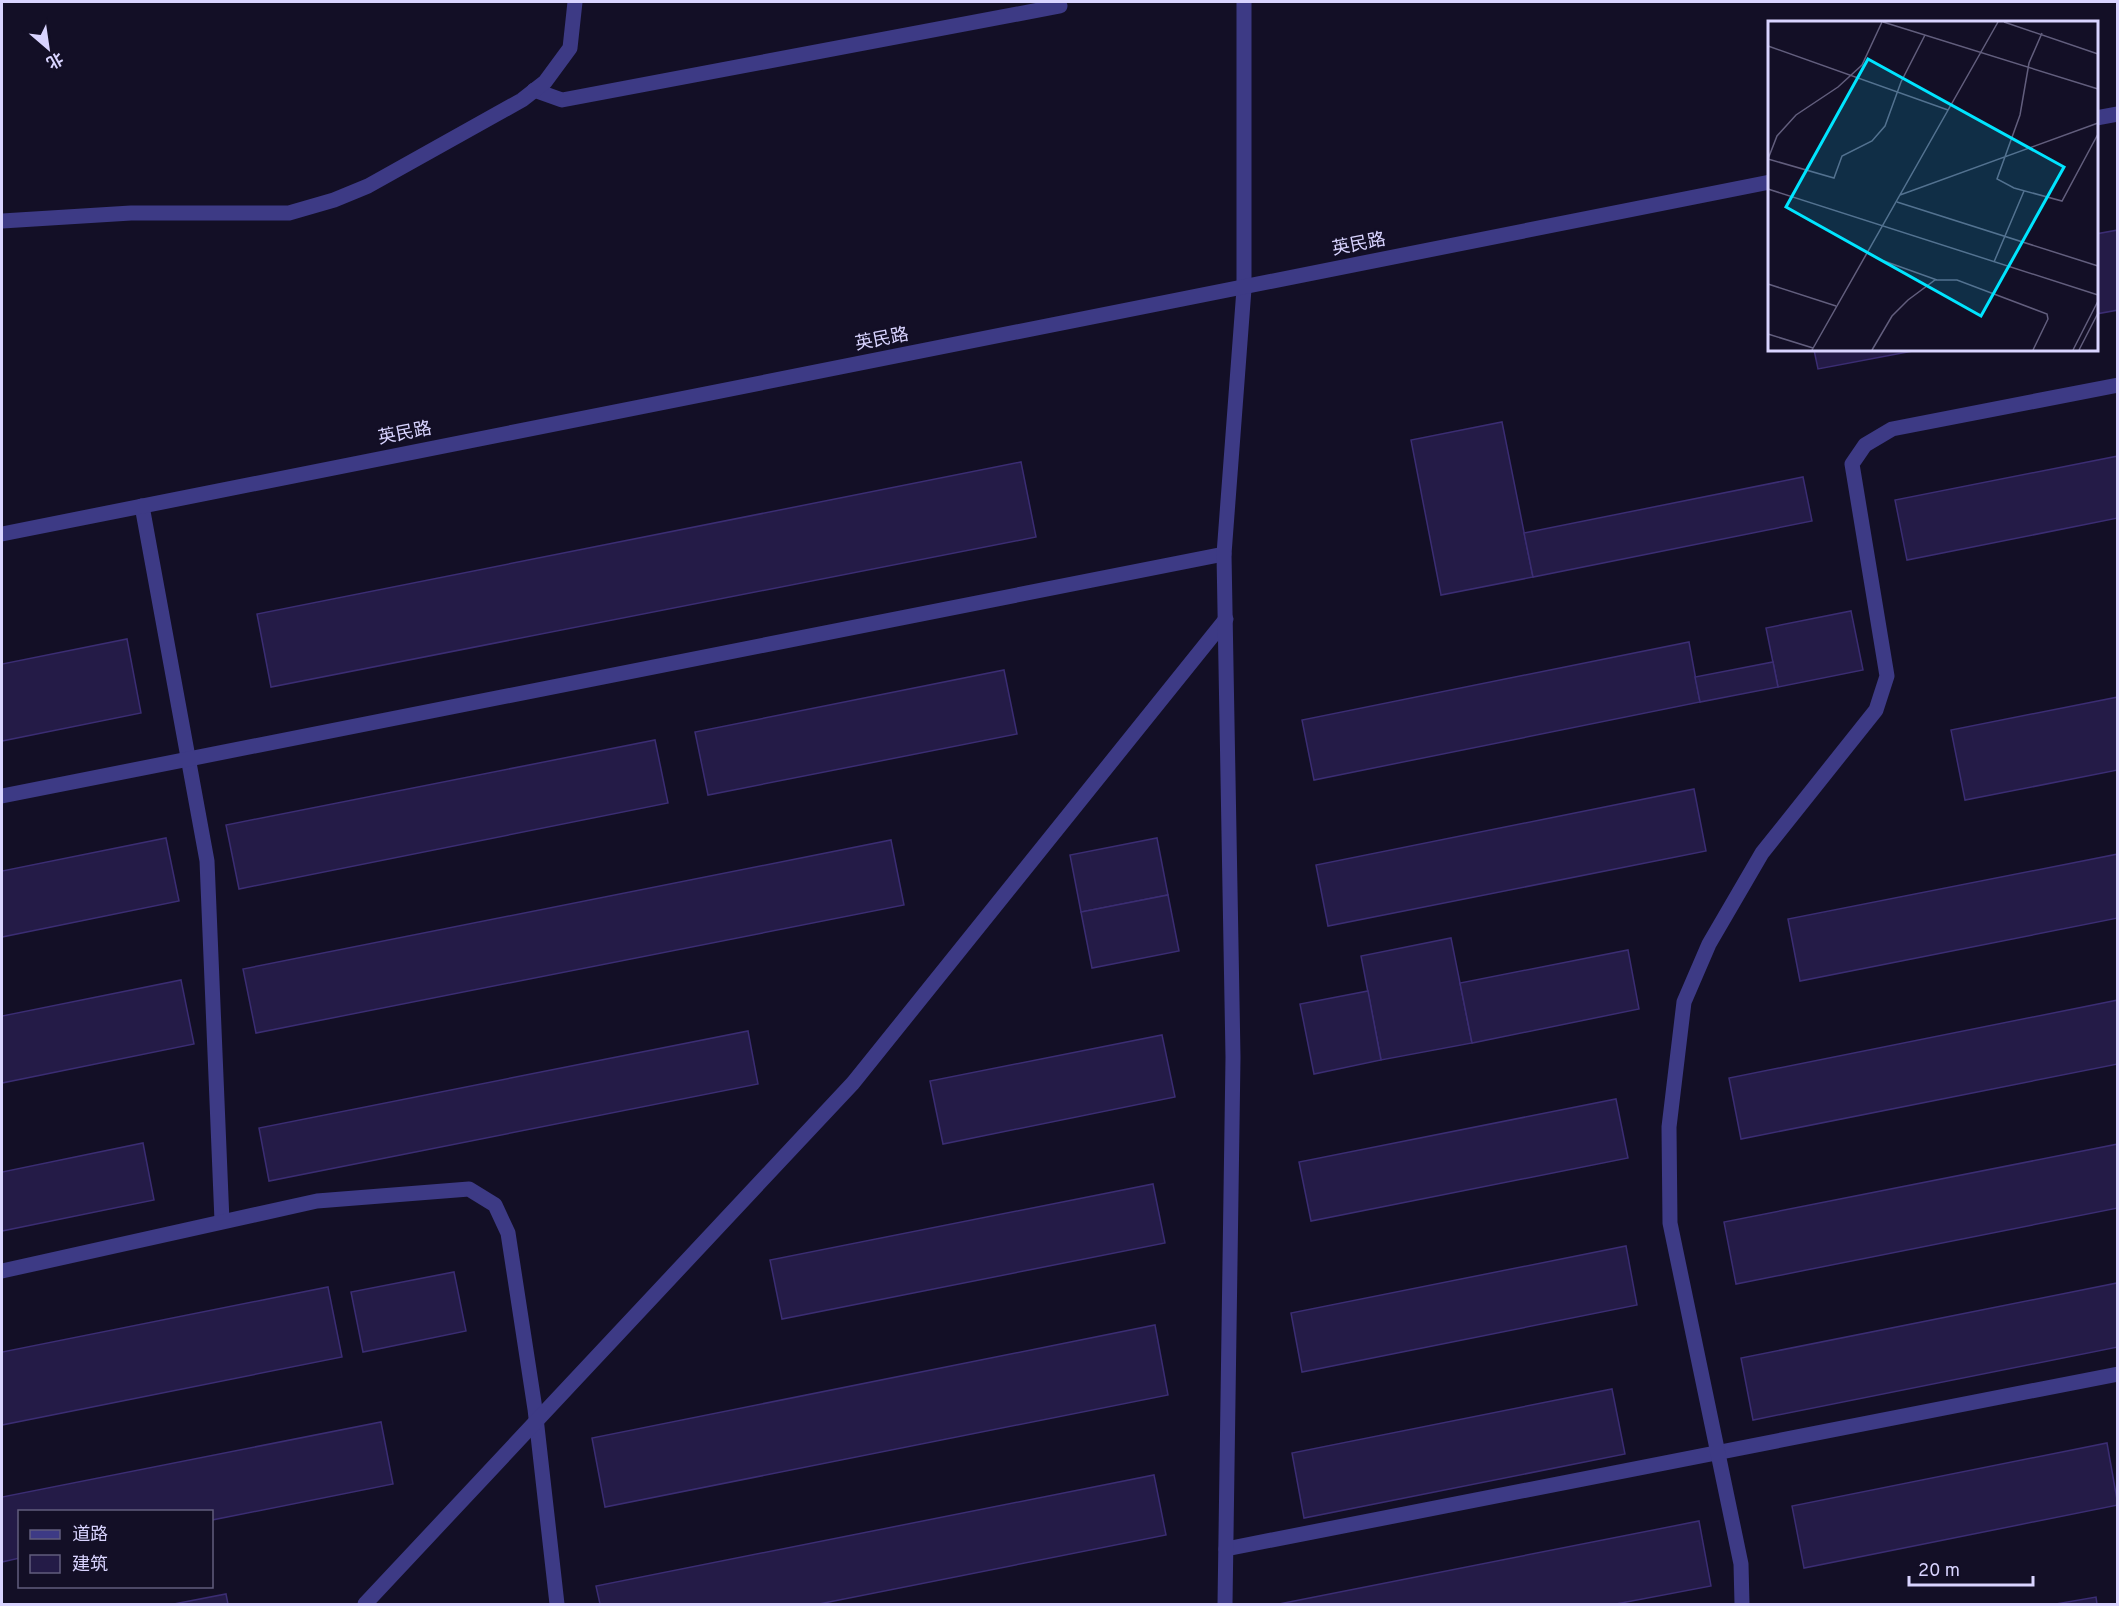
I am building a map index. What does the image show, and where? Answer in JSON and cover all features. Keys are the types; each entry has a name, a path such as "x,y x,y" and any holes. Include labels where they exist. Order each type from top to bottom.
{"street":[{"path":"2,221 131,213 289,213 334,200 368,186 522,100 545,82 570,48 575,2"},
{"path":"1225,1605 1233,1057 1224,554 1244,289 1244,2"},
{"path":"534,90 562,100 1060,6"},
{"path":"2098,118 2118,114"},
{"name":"英民路","path":"2,534 1244,289 1768,182"},
{"path":"1742,1605 1741,1564 1670,1223 1669,1126 1684,1002 1709,944 1761,853 1876,710 1887,676 1852,464 1865,444 1892,429 2118,385"},
{"path":"142,506 207,861 222,1221"},
{"path":"2,796 1224,554"},
{"path":"365,1605 853,1083 1226,619"},
{"path":"2,1270 317,1201 469,1189 495,1205 508,1233 536,1420 557,1605"},
{"path":"1226,1549 2118,1374"}],"building":[{"path":"2118,230 2118,310 2098,314 2098,234"},
{"path":"1814,351 1913,351 1818,369"},
{"path":"1502,422 1533,577 1441,595 1411,440"},
{"path":"2118,456 2118,518 1907,560 1895,500"},
{"path":"1021,462 1036,537 271,687 257,614"},
{"path":"1803,477 1812,521 1533,577 1524,533"},
{"path":"1851,611 1863,670 1778,687 1766,628"},
{"path":"127,639 141,713 2,741 2,664"},
{"path":"1689,642 1700,702 1314,780 1302,720"},
{"path":"1773,662 1778,687 1700,702 1695,677"},
{"path":"1004,670 1017,734 708,795 695,732"},
{"path":"2118,697 2118,770 1965,800 1951,730"},
{"path":"655,740 668,803 239,889 226,825"},
{"path":"1694,789 1706,851 1328,926 1316,865"},
{"path":"166,838 179,901 2,937 2,871"},
{"path":"1157,838 1168,895 1081,912 1070,855"},
{"path":"891,840 904,905 256,1033 243,969"},
{"path":"2118,854 2118,918 1800,981 1788,919"},
{"path":"1168,895 1179,951 1092,968 1081,912"},
{"path":"1451,938 1472,1043 1381,1060 1361,956"},
{"path":"1628,950 1639,1009 1472,1043 1460,983"},
{"path":"181,980 194,1044 2,1083 2,1016"},
{"path":"1368,991 1381,1060 1314,1074 1300,1004"},
{"path":"2118,1000 2118,1064 1741,1139 1729,1078"},
{"path":"748,1031 758,1084 269,1181 259,1128"},
{"path":"1162,1035 1175,1097 943,1144 930,1081"},
{"path":"1616,1099 1628,1158 1311,1221 1299,1162"},
{"path":"143,1143 154,1200 2,1231 2,1172"},
{"path":"2118,1144 2118,1208 1736,1284 1724,1222"},
{"path":"1153,1184 1165,1243 782,1319 770,1260"},
{"path":"1626,1246 1637,1305 1302,1372 1291,1313"},
{"path":"454,1272 466,1331 363,1352 351,1292"},
{"path":"2117,1283 2118,1347 1753,1420 1741,1358"},
{"path":"328,1287 342,1357 2,1425 2,1352"},
{"path":"1155,1325 1168,1395 605,1507 592,1438"},
{"path":"1612,1389 1625,1454 1304,1518 1292,1453"},
{"path":"381,1422 393,1484 213,1520 213,1510 18,1510 18,1558 2,1562 2,1497"},
{"path":"2107,1443 2118,1505 1804,1568 1792,1506"},
{"path":"1154,1475 1166,1535 819,1604 600,1604 596,1586"},
{"path":"1699,1521 1711,1586 1616,1604 1279,1604"},
{"path":"226,1594 228,1604 174,1604"},
{"path":"2096,1597 2097,1604 2056,1604"}]}
